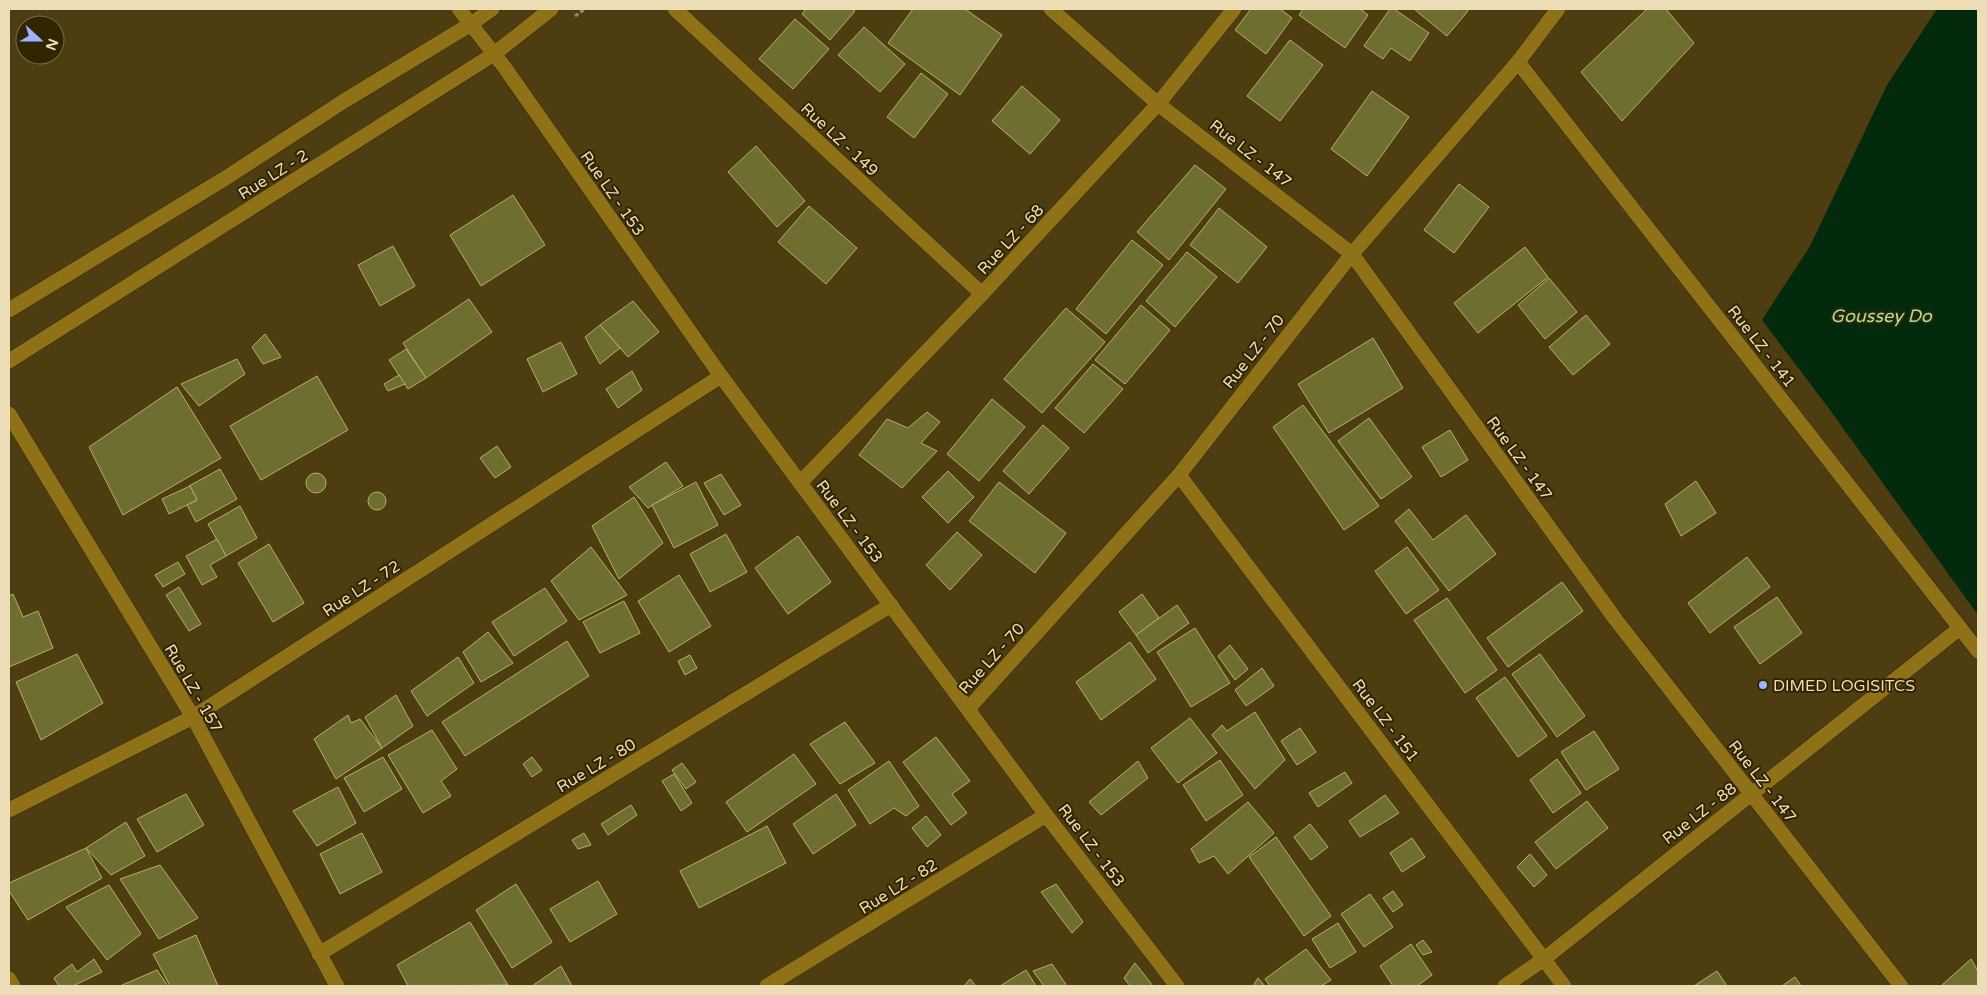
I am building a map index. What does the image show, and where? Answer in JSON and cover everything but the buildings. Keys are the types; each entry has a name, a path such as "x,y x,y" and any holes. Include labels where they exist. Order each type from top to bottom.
{"street":[{"name":"Rue LZ - 153","path":"459,9 505,68 721,376 1046,815 1177,986"},
{"name":"Rue LZ - 2","path":"9,310 224,179 492,9"},
{"name":"Rue LZ - 2","path":"9,361 494,54 551,9"},
{"name":"Rue LZ - 149","path":"675,9 982,294"},
{"name":"Rue LZ - 147","path":"1052,9 1158,104 1352,254 1616,620 1901,986"},
{"name":"Rue LZ - 68","path":"800,483 982,294 1158,104 1234,9"},
{"name":"Rue LZ - 70","path":"968,709 1179,475 1352,254 1518,62 1558,9"},
{"name":"Rue LZ - 141","path":"1518,62 1978,651"},
{"name":"Rue LZ - 72","path":"9,810 193,718 721,376"},
{"name":"Rue LZ - 157","path":"9,414 193,718 318,954 337,986"},
{"name":"Rue LZ - 151","path":"1179,475 1564,986"},
{"name":"Rue LZ - 80","path":"318,954 891,605"},
{"name":"Rue LZ - 88","path":"1505,986 1544,958 1960,628"},
{"name":"Rue LZ - 82","path":"778,984 1046,815"},
{"path":"9,979 13,986"}],"water":[{"name":"Goussey Do","path":"1937,9 1978,9 1978,615 1830,410 1762,320 1810,246 1887,85"}],"place":[{"name":"DIMED LOGISITCS","path":"1763,685"}]}
